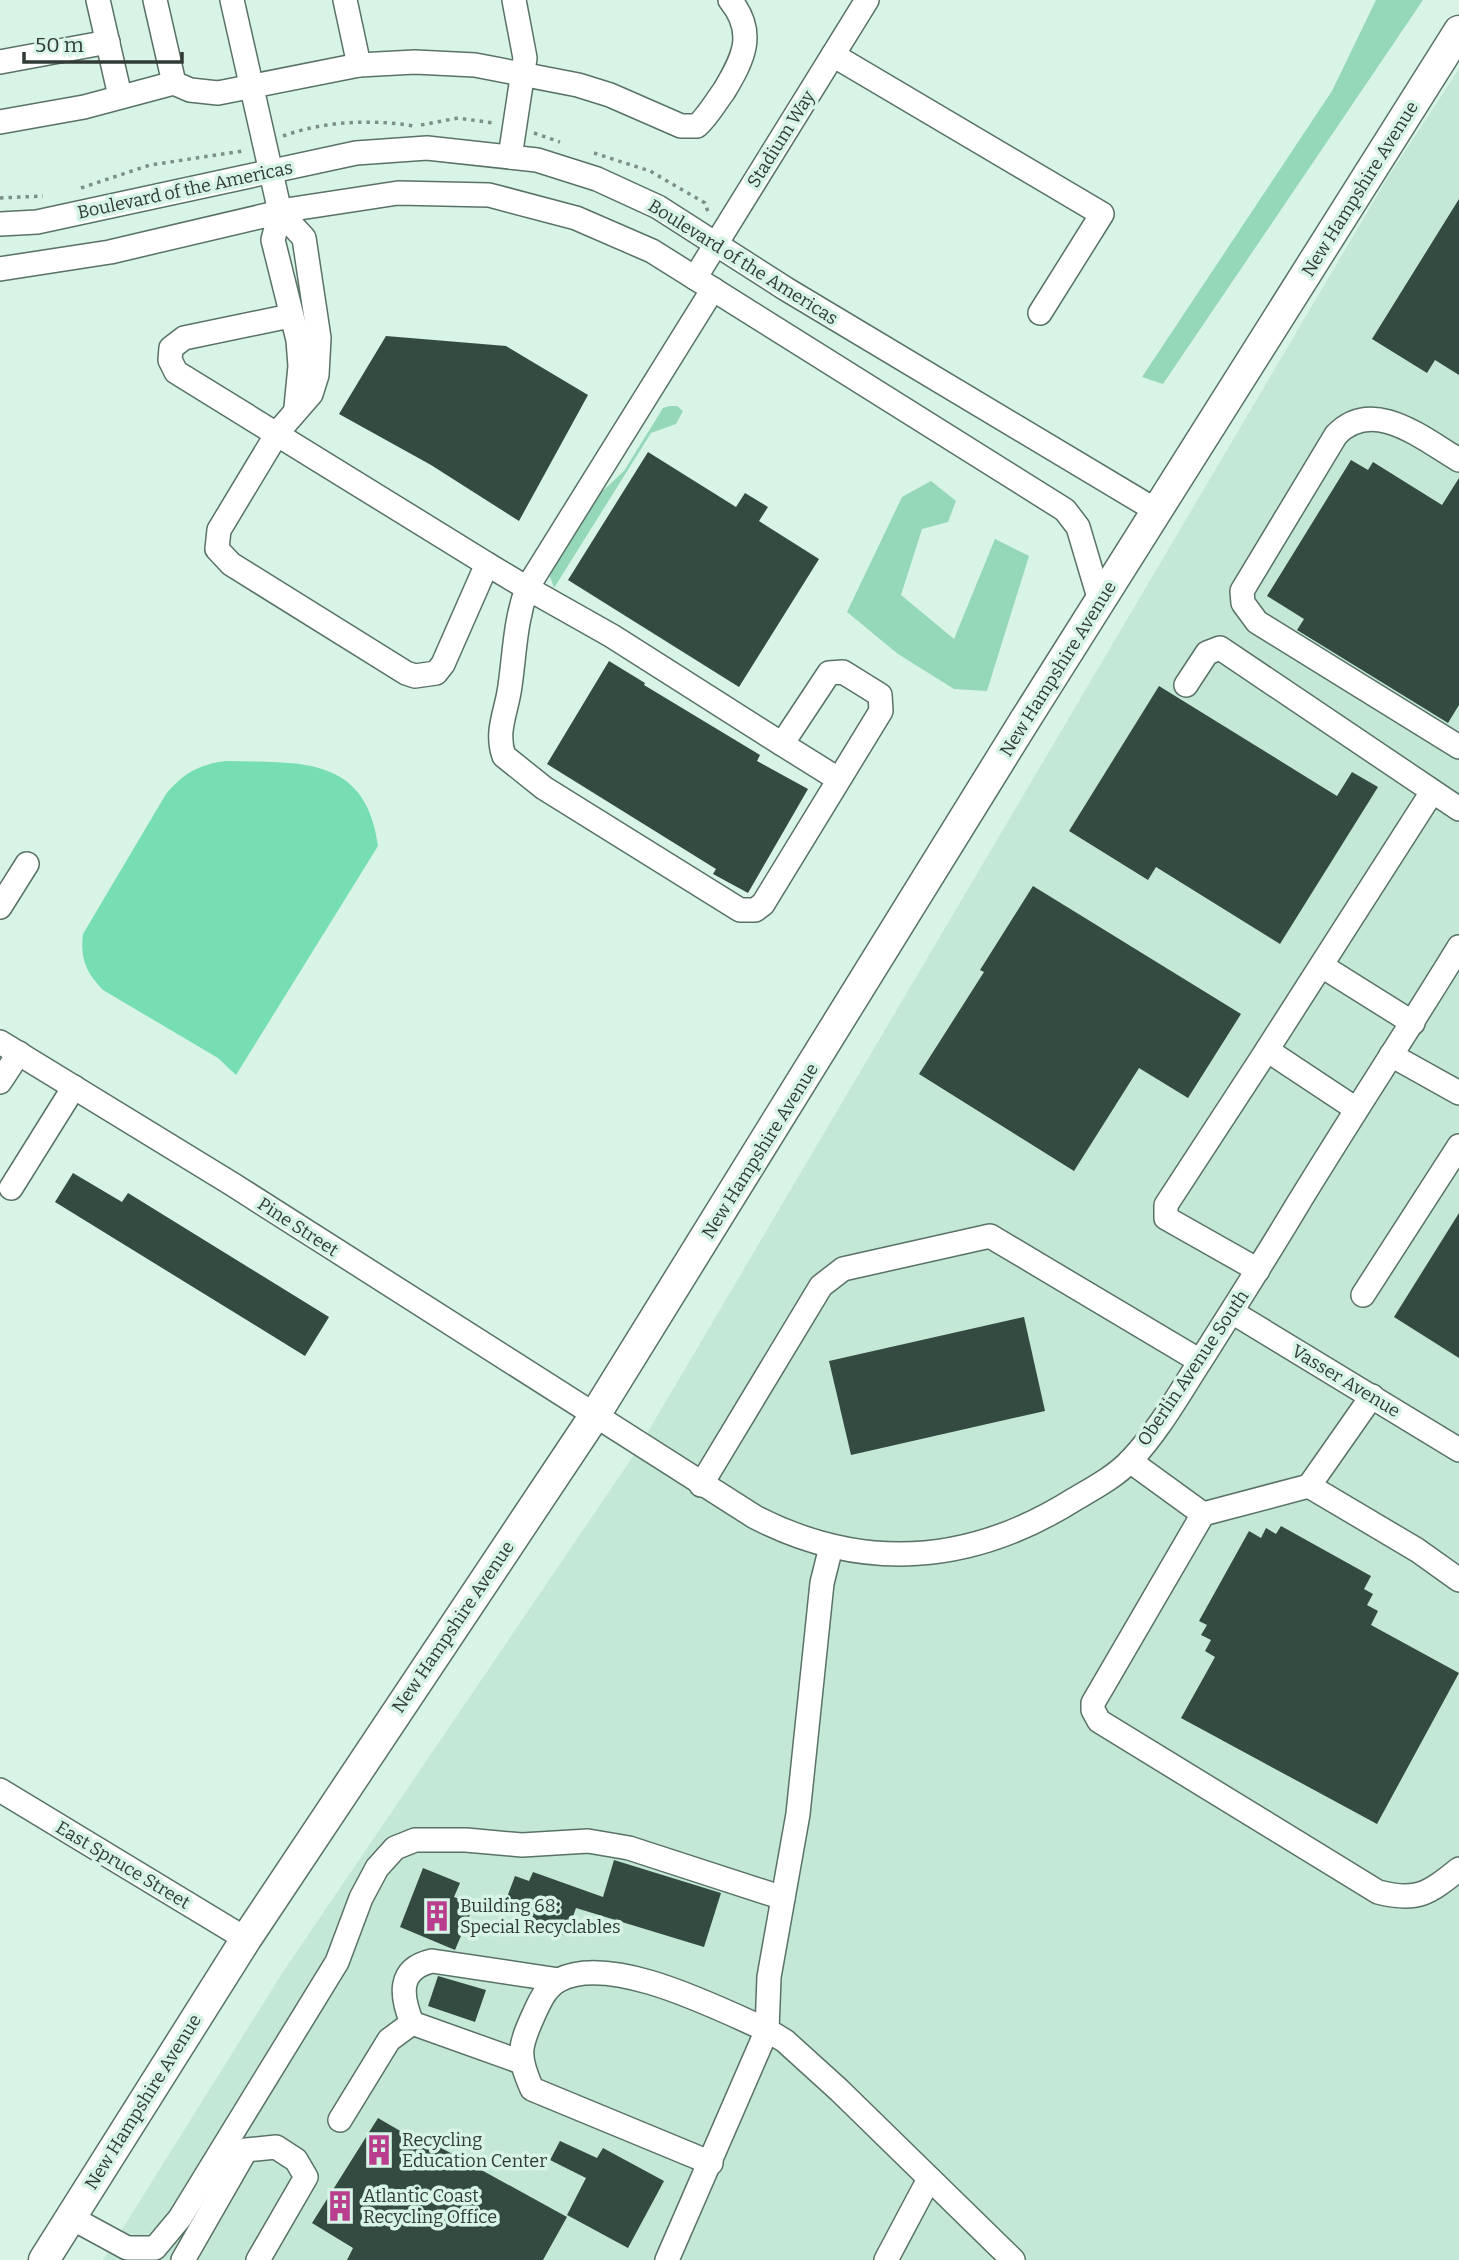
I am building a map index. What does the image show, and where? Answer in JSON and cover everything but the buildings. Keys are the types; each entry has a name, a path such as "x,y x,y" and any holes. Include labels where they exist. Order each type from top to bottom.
{"main road":[{"name":"New Hampshire Avenue","path":"44,2260 246,1939 595,1415 1100,601 1459,31"}],"street":[{"path":"98,0 120,96"},
{"path":"155,0 174,83"},
{"path":"232,0 280,212 304,238 319,338 317,375 311,394 296,408 278,432 219,530 217,549 231,564 415,676 436,673 443,664 486,564"},
{"path":"345,0 359,65"},
{"path":"510,157 524,73 524,43 514,0"},
{"path":"0,122 84,107 174,83 204,92 251,88 301,75 359,65 415,62 475,65 524,73 611,95 681,126 696,126 710,111 744,54 742,22 730,0"},
{"name":"Stadium Way","path":"782,744 829,673 843,672 878,693 883,701 881,711 763,904 755,910 740,910 544,788 504,756 499,736 510,688 516,618 527,588 704,284 716,244 867,0"},
{"path":"0,61 108,42"},
{"path":"833,55 1102,214 1041,313"},
{"name":"Boulevard of the Americas","path":"0,224 37,222 356,153 427,148 537,160 597,179 657,207 1157,511"},
{"path":"0,269 110,252 280,212 398,193 489,195 576,218 652,251 1065,510 1078,527 1100,601"},
{"path":"280,212 273,240 298,340 300,366 296,408"},
{"path":"290,316 184,338 177,341 170,354 171,365 176,372 278,432 486,564 612,636 838,779"},
{"path":"1459,460 1389,421 1372,417 1345,426 1301,492 1242,591 1243,603 1257,622 1459,747"},
{"path":"1186,685 1207,653 1220,648 1459,809"},
{"path":"1258,1270 1166,1218 1166,1205 1433,792"},
{"path":"0,907 27,864"},
{"name":"Oberlin Avenue South","path":"595,1415 701,1485 778,1528 831,1547 858,1552 917,1555 992,1540 1047,1517 1130,1461 1161,1420 1232,1312 1459,947"},
{"path":"1322,965 1413,1023"},
{"path":"0,1082 9,1048"},
{"name":"Pine Street","path":"9,1048 595,1415"},
{"path":"1267,1050 1356,1109"},
{"path":"1391,1055 1459,1093"},
{"path":"11,1188 74,1087"},
{"path":"1363,1296 1459,1146"},
{"path":"701,1485 821,1286 843,1269 990,1236 1200,1361"},
{"name":"Vasser Avenue","path":"1232,1312 1459,1450"},
{"path":"1372,1396 1309,1486 1203,1514 1093,1703 1093,1710 1099,1721 1378,1892 1405,1898 1434,1890 1459,1869"},
{"path":"1130,1461 1203,1514"},
{"path":"1309,1486 1459,1580"},
{"path":"667,2260 767,2030 769,1977 798,1814 822,1583 831,1547"},
{"name":"East Spruce Street","path":"0,1790 246,1939"},
{"path":"70,2217 128,2248 155,2248 180,2218 337,1962 377,1868 395,1848 415,1840 466,1840 522,1845 588,1841 629,1848 783,1898"},
{"path":"520,2062 412,2023 404,2005 403,1989 417,1964 432,1961 559,1980 596,1973 631,1976 767,2030 785,2041 839,2090 1013,2260"},
{"path":"559,1980 543,1994 522,2041 520,2062 533,2089 711,2163"},
{"path":"340,2120 389,2040 412,2023"},
{"path":"183,2260 246,2150 276,2147 296,2160 306,2177 258,2260"},
{"path":"886,2260 929,2179"}],"path":[{"path":"287,134 311,127 359,122 415,126 458,118 484,122"},
{"path":"75,190 149,165 239,153"},
{"path":"0,198 52,195"}],"shaded area":[{"path":"1376,0 1423,0 1163,384 1142,377 1332,91"},
{"path":"1459,69 1459,2260 103,2260 281,1975 636,1452 1388,177"},
{"path":"677,406 683,411 676,424 651,433 554,588 548,571 591,502 624,471 663,408"},
{"path":"931,481 956,501 948,522 922,529 901,595 954,639 995,539 1029,556 987,691 954,689 898,654 847,612 902,497"},
{"path":"225,761 302,765 324,770 344,779 359,794 371,816 378,846 236,1075 218,1058 103,990 88,971 82,951 83,934 166,794 192,771"}],"place":[{"name":"Building 68: Special Recyclables","path":"437,1916"},
{"name":"Recycling Education Center","path":"379,2150"},
{"name":"Atlantic Coast Recycling Office","path":"340,2206"}]}
